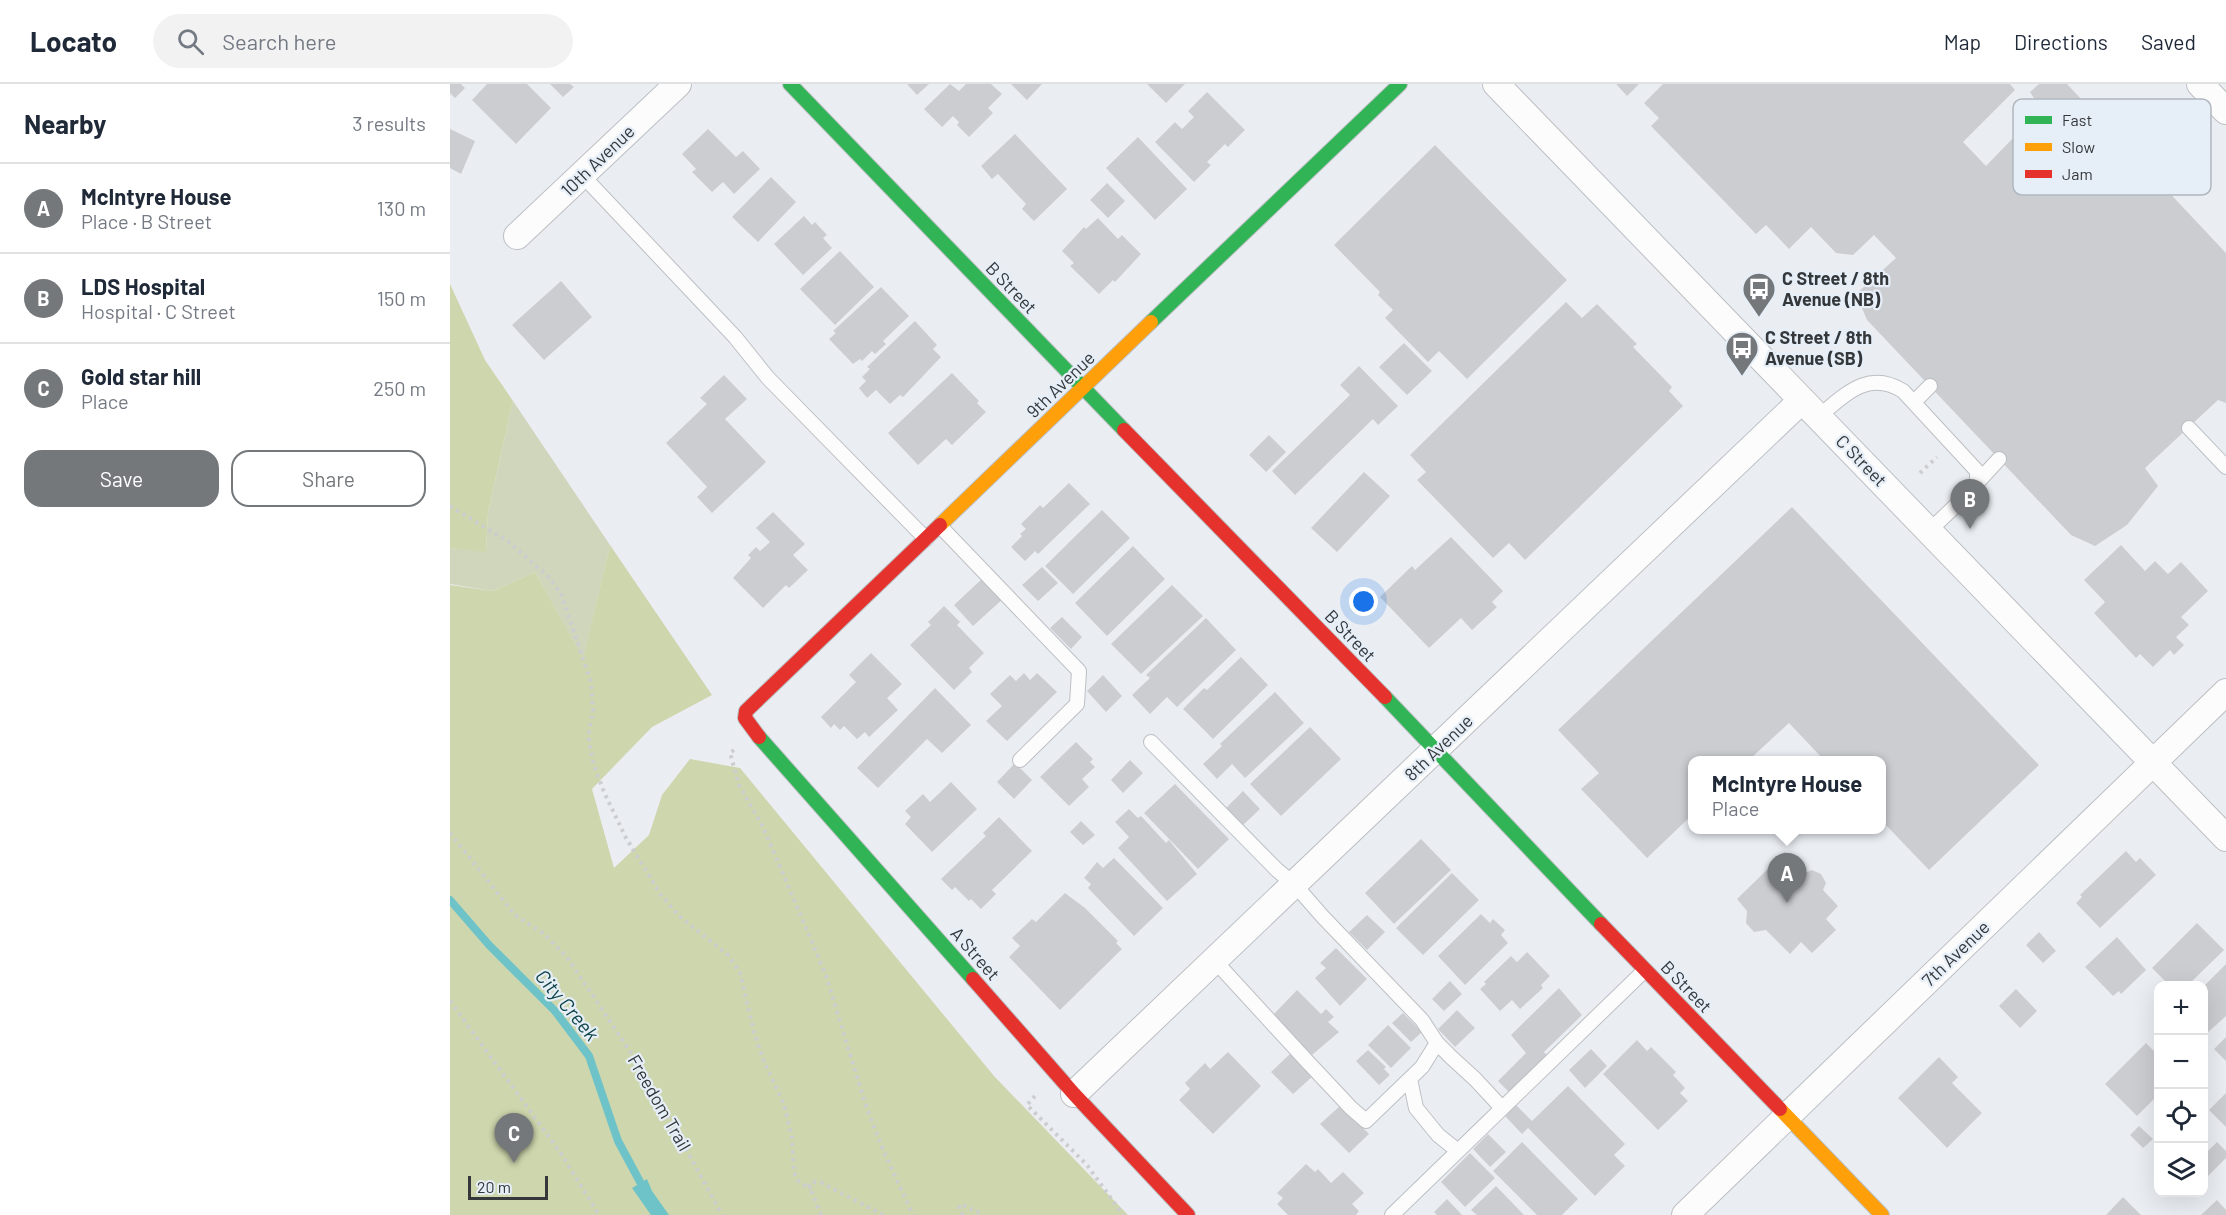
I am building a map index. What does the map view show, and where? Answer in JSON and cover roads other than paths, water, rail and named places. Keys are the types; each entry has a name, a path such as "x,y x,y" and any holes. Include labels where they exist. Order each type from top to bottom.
{"street":[{"name":"10th Avenue","path":"517,236 678,84"},
{"name":"B Street","path":"790,84 1083,389 1436,750 1882,1215"},
{"name":"9th Avenue","path":"746,711 1400,84"},
{"name":"C Street","path":"1496,84 2226,838"},
{"path":"2200,84 2226,111"},
{"name":"8th Avenue","path":"1074,1094 1436,750 1810,409"},
{"name":"7th Avenue","path":"1685,1215 2226,692"},
{"name":"A Street","path":"746,711 745,718 760,738 1074,1094 1188,1215"}],"lane":[{"path":"583,176 735,337 768,378 926,539"},
{"path":"1810,409 1860,386 1876,382 1892,383 1914,402 1973,465 1977,471 1977,483"},
{"path":"1914,402 1930,386"},
{"path":"2189,428 2226,467"},
{"path":"1929,531 1999,459"},
{"path":"940,526 1079,671 1077,704 1020,760"},
{"path":"1151,742 1277,870 1295,885 1422,1020 1437,1043 1502,1108"},
{"path":"1215,962 1305,1059 1366,1120 1422,1067 1437,1043"},
{"path":"1392,1215 1645,970"},
{"path":"1410,1079 1416,1108 1438,1135 1458,1151"}],"water":[{"path":"647,1179 652,1191 669,1215 651,1215 632,1188"}],"waterway":[{"name":"City Creek","path":"450,900 489,945 555,1011 589,1056 618,1141 645,1191"}],"place":[{"name":"C Street / 8th Avenue (NB)","path":"1759,318"},
{"name":"C Street / 8th Avenue (SB)","path":"1742,377"},
{"name":"LDS Hospital","path":"1970,529"},
{"name":"McIntyre House","path":"1787,903"},
{"name":"Gold star hill","path":"514,1163"}]}
